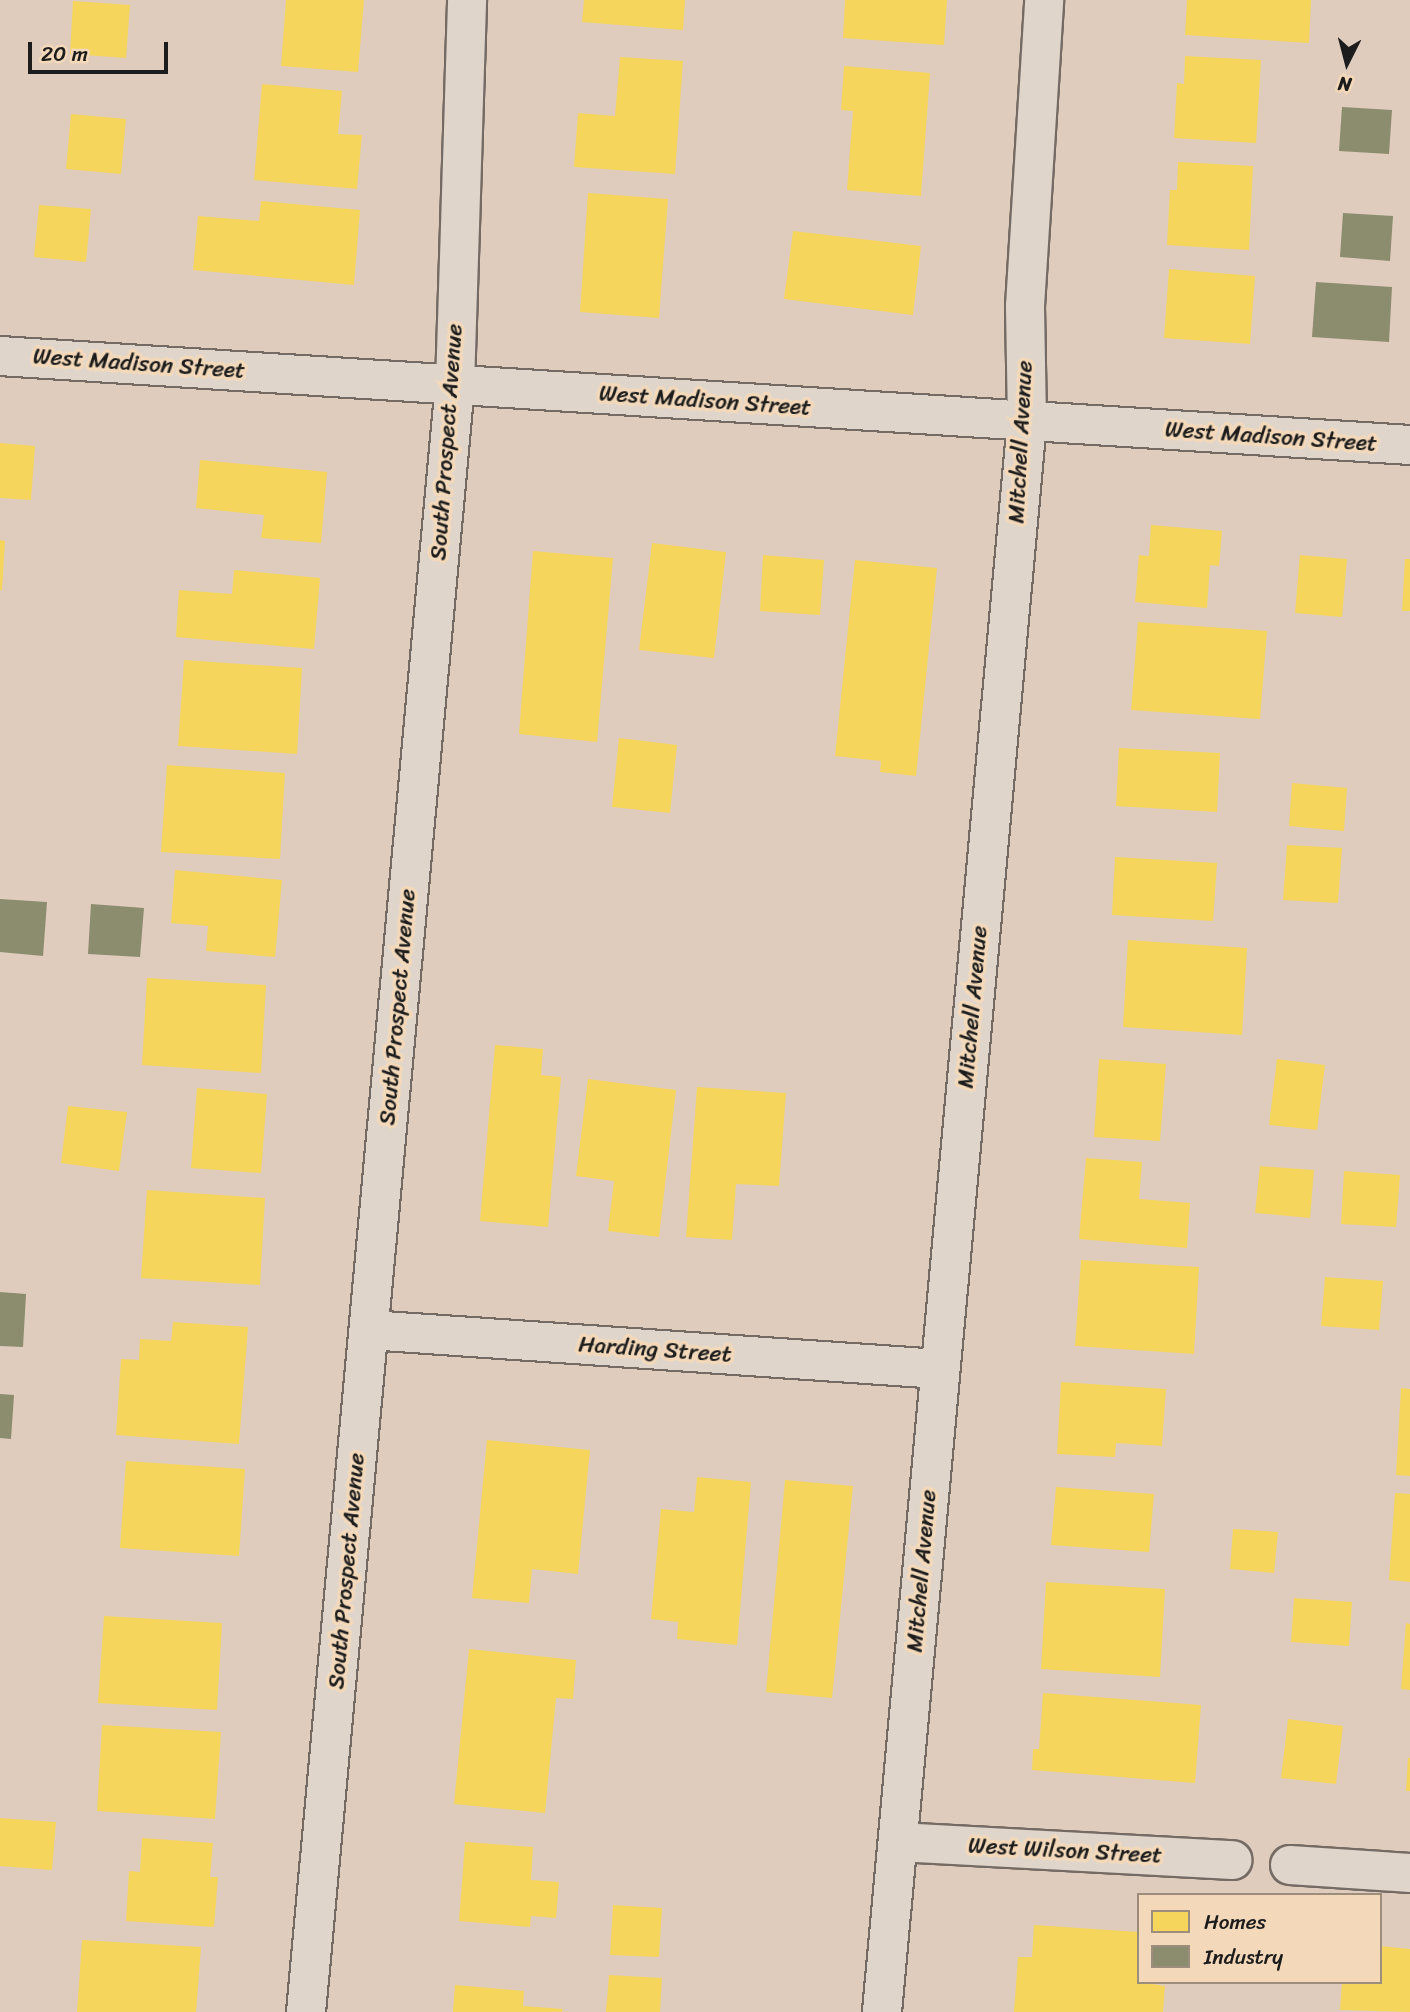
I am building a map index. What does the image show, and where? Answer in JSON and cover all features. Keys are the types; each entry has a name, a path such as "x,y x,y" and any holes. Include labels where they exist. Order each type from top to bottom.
{"street":[{"name":"South Prospect Avenue","path":"306,2012 455,385 467,0"},
{"name":"Mitchell Avenue","path":"882,2012 1027,421 1025,306 1044,0"},
{"name":"West Madison Street","path":"0,356 1410,445"},
{"name":"Harding Street","path":"369,1331 940,1369"},
{"name":"West Wilson Street","path":"898,1842 1233,1860"},
{"path":"1290,1865 1410,1873"}],"building: Homes":[{"path":"286,0 364,0 358,72 281,66"},
{"path":"584,0 685,0 683,30 582,22"},
{"path":"845,0 947,0 944,45 843,38"},
{"path":"1187,0 1311,0 1309,43 1185,35"},
{"path":"73,1 130,5 126,58 70,54"},
{"path":"1185,56 1261,60 1256,143 1174,138 1177,83 1184,84"},
{"path":"620,57 683,61 675,174 574,167 578,113 615,116"},
{"path":"844,66 930,73 921,196 847,190 853,111 841,110"},
{"path":"262,84 342,91 338,134 362,135 357,189 254,180"},
{"path":"71,114 126,119 121,174 66,169"},
{"path":"1178,162 1253,166 1249,250 1167,245 1170,190 1177,190"},
{"path":"588,193 668,199 659,318 580,312"},
{"path":"261,201 360,210 354,285 193,270 198,216 259,221"},
{"path":"39,205 91,209 86,262 34,257"},
{"path":"793,231 921,246 913,315 784,299"},
{"path":"1169,269 1255,276 1250,344 1164,338"},
{"path":"0,443 35,446 31,500 0,498"},
{"path":"200,460 327,472 321,543 261,538 264,515 196,508"},
{"path":"1151,525 1222,531 1219,566 1210,565 1207,608 1135,602 1139,555 1149,556"},
{"path":"0,540 5,541 2,590 0,590"},
{"path":"652,543 726,552 714,658 639,650"},
{"path":"533,551 613,558 597,742 519,734"},
{"path":"763,555 824,560 820,615 760,611"},
{"path":"1300,555 1347,559 1342,617 1295,613"},
{"path":"1405,559 1410,559 1410,611 1402,611"},
{"path":"855,560 937,568 916,776 880,772 881,761 835,756"},
{"path":"234,570 320,578 314,649 176,637 179,590 232,594"},
{"path":"1138,622 1267,631 1260,719 1131,710"},
{"path":"184,660 302,668 297,754 178,746"},
{"path":"619,738 677,745 670,813 612,807"},
{"path":"1119,748 1220,753 1217,812 1116,806"},
{"path":"167,765 285,773 280,859 161,852"},
{"path":"1292,783 1347,788 1344,831 1289,826"},
{"path":"1287,845 1342,848 1338,903 1283,900"},
{"path":"1115,857 1217,863 1213,921 1112,915"},
{"path":"175,870 282,880 275,957 206,951 208,926 171,923"},
{"path":"1128,940 1247,948 1242,1035 1123,1027"},
{"path":"147,978 266,985 261,1073 142,1065"},
{"path":"495,1045 543,1049 541,1075 561,1077 548,1227 480,1221"},
{"path":"1099,1059 1166,1064 1160,1141 1094,1137"},
{"path":"1277,1059 1325,1065 1317,1130 1269,1125"},
{"path":"588,1079 676,1090 659,1237 608,1231 614,1181 576,1176"},
{"path":"697,1087 786,1093 779,1186 736,1184 732,1240 686,1237"},
{"path":"197,1088 267,1094 261,1173 191,1168"},
{"path":"68,1106 127,1112 119,1171 61,1163"},
{"path":"1086,1158 1142,1162 1139,1199 1190,1203 1187,1248 1079,1239"},
{"path":"1260,1166 1314,1170 1310,1218 1255,1213"},
{"path":"1344,1171 1400,1175 1396,1227 1341,1224"},
{"path":"147,1190 265,1198 260,1285 141,1278"},
{"path":"1081,1260 1199,1267 1194,1354 1075,1346"},
{"path":"1325,1277 1383,1281 1379,1330 1321,1326"},
{"path":"173,1322 248,1327 239,1444 116,1435 121,1359 139,1360 140,1339 171,1341"},
{"path":"1061,1382 1166,1389 1162,1446 1116,1443 1115,1457 1057,1454"},
{"path":"1401,1388 1410,1389 1410,1476 1396,1475"},
{"path":"487,1440 590,1450 578,1574 532,1569 529,1603 472,1598"},
{"path":"126,1461 245,1469 239,1556 120,1548"},
{"path":"697,1477 751,1482 737,1645 677,1639 678,1622 651,1619 661,1509 694,1512"},
{"path":"785,1480 853,1486 832,1698 766,1692"},
{"path":"1056,1487 1154,1494 1149,1552 1051,1545"},
{"path":"1395,1493 1410,1494 1410,1582 1389,1580"},
{"path":"1233,1529 1278,1532 1274,1573 1230,1569"},
{"path":"1046,1582 1165,1589 1160,1677 1041,1669"},
{"path":"1294,1598 1352,1602 1349,1646 1291,1642"},
{"path":"104,1616 222,1623 217,1710 98,1703"},
{"path":"1406,1623 1410,1624 1410,1690 1401,1689"},
{"path":"469,1649 576,1660 573,1699 556,1698 545,1813 454,1804"},
{"path":"1043,1693 1201,1705 1195,1783 1032,1770 1033,1749 1039,1749"},
{"path":"1288,1719 1343,1726 1336,1784 1281,1778"},
{"path":"102,1725 221,1732 215,1819 97,1811"},
{"path":"1408,1758 1410,1791 1406,1791"},
{"path":"0,1818 56,1822 52,1870 0,1866"},
{"path":"142,1838 213,1843 210,1877 218,1877 214,1927 126,1921 129,1871 140,1872"},
{"path":"465,1842 533,1847 531,1880 559,1882 556,1918 531,1916 530,1927 459,1921"},
{"path":"613,1905 662,1908 659,1957 610,1955"},
{"path":"1034,1925 1137,1932 1137,1984 1165,1986 1163,2012 1014,2012 1018,1957 1032,1957"},
{"path":"82,1940 201,1947 196,2012 77,2012"},
{"path":"1382,1946 1410,1949 1410,2012 1340,2010 1342,1984 1382,1984"},
{"path":"609,1975 662,1978 660,2012 606,2012"},
{"path":"455,1985 524,1991 523,2006 563,2009 562,2012 453,2012"}],"building: Industry":[{"path":"1342,107 1392,110 1389,154 1339,151"},
{"path":"1343,213 1393,216 1390,261 1340,257"},
{"path":"1316,282 1392,287 1389,342 1312,337"},
{"path":"0,899 47,902 43,956 0,952"},
{"path":"91,904 144,908 140,957 88,954"},
{"path":"0,1292 26,1294 23,1347 0,1346"},
{"path":"0,1394 14,1395 11,1439 0,1438"}]}
